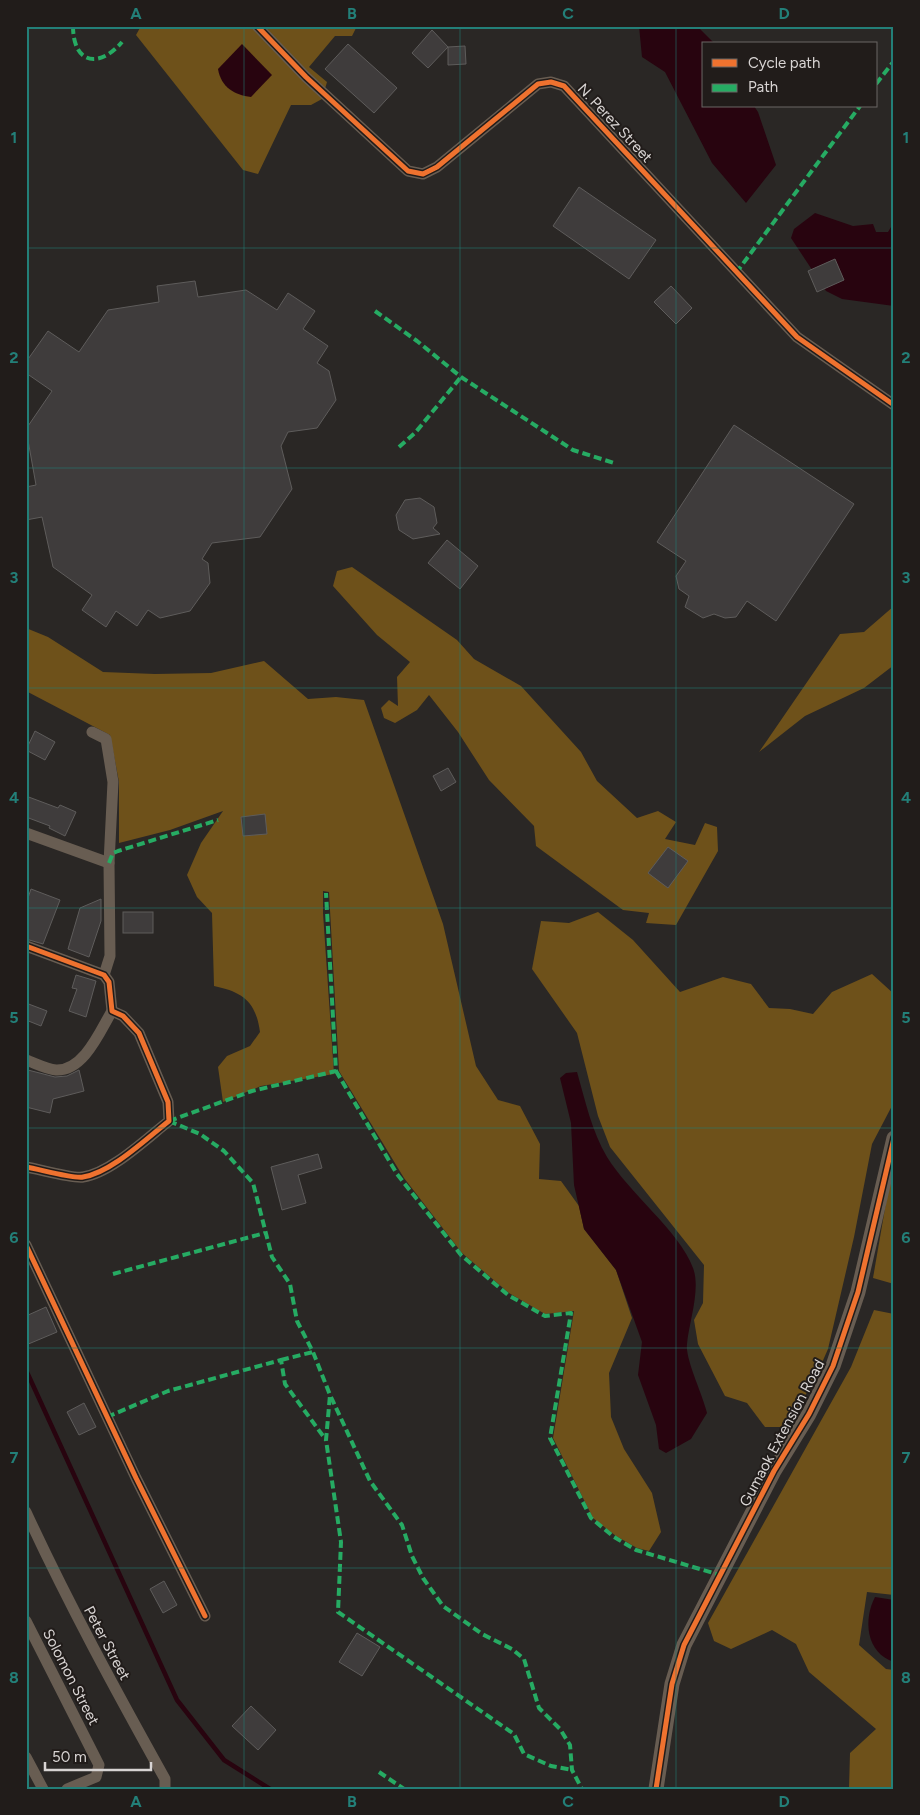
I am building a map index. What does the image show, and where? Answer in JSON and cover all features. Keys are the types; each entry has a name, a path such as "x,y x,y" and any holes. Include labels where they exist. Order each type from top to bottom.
{"street":[{"name":"N. Perez Street","path":"257,26 306,77 408,172 423,174 437,167 538,84 551,82 564,86 797,337 894,406"},
{"path":"92,732 106,740 113,782 109,864 110,956 104,975"},
{"path":"26,833 109,864"},
{"path":"26,946 104,975 109,982 112,1011 79,1061 67,1068 54,1070 26,1060"},
{"path":"26,1167 82,1178 103,1169 129,1153 169,1121 168,1102 139,1033 123,1016 112,1011"},
{"name":"Gumaok Extension Road","path":"656,1789 669,1701 684,1645 774,1471 809,1414 833,1366 858,1292 894,1138"},
{"path":"26,1245 136,1478 205,1616"},
{"name":"Peter Street","path":"26,1512 31,1534 109,1680 165,1779 165,1787"},
{"name":"Solomon Street","path":"26,1621 98,1762 96,1777 67,1789"},
{"path":"26,1757 43,1789"}],"shaded area":[{"path":"141,26 357,26 352,36 335,36 309,67 327,82 322,99 311,105 291,105 258,174 243,170 136,35"},
{"path":"639,26 697,26 713,42 702,42 702,108 755,108 776,165 746,203 712,163 665,72 642,57"},
{"path":"242,44 272,75 251,97 229,89 222,81 218,69"},
{"path":"815,213 853,226 873,224 876,232 888,232 894,222 894,306 842,299 826,291 791,238 794,229"},
{"path":"352,567 457,640 474,659 521,686 581,752 597,781 637,818 658,811 676,822 665,839 695,845 705,823 717,827 718,851 676,925 646,923 649,913 623,910 536,846 534,826 489,780 458,732 429,695 417,710 395,723 384,718 381,708 389,700 398,706 397,677 410,662 377,635 333,586 337,571"},
{"path":"894,606 894,665 864,688 805,716 759,752 840,634 864,632"},
{"path":"26,628 48,637 103,672 155,674 211,673 264,661 308,699 336,697 364,700 443,924 476,1066 498,1100 520,1106 540,1144 539,1179 561,1181 579,1206 584,1229 616,1270 632,1318 609,1373 611,1417 624,1449 652,1493 661,1532 649,1551 637,1548 616,1536 593,1518 553,1438 574,1311 545,1314 509,1293 462,1253 404,1178 339,1071 329,892 323,891 323,913 334,1074 261,1086 223,1102 218,1067 227,1056 250,1046 260,1032 255,1013 246,1000 240,995 224,988 214,986 212,913 197,897 187,875 201,843 223,811 170,830 119,843 119,782 110,735 26,691"},
{"path":"598,912 633,940 680,992 723,977 751,984 769,1008 790,1009 813,1014 832,992 872,974 894,994 894,1102 872,1144 854,1237 828,1349 813,1383 785,1427 765,1427 747,1403 725,1396 698,1344 694,1320 703,1303 704,1265 610,1147 598,1116 577,1033 532,969 541,921 569,923"},
{"path":"577,1072 593,1127 607,1157 616,1171 677,1240 693,1268 695,1276 694,1306 687,1351 707,1413 691,1439 666,1453 659,1449 656,1425 638,1375 642,1342 616,1270 584,1229 574,1185 571,1123 560,1078 566,1073"},
{"path":"894,1172 894,1284 873,1278 888,1191"},
{"path":"874,1310 894,1314 894,1595 867,1592 859,1645 886,1669 894,1670 894,1789 849,1789 850,1753 876,1729 809,1672 796,1644 772,1630 731,1649 714,1641 708,1623 851,1367"},
{"path":"875,1597 894,1600 894,1662 885,1658 878,1651 869,1635 869,1616"}],"building":[{"path":"432,30 448,47 428,68 412,53"},
{"path":"348,44 397,88 374,113 325,69"},
{"path":"465,46 466,64 448,65 448,47"},
{"path":"579,187 656,240 629,279 553,226"},
{"path":"835,259 844,280 817,292 808,271"},
{"path":"195,281 198,297 246,290 277,310 288,293 315,311 303,329 328,346 317,363 329,371 336,400 317,428 288,432 281,446 292,489 260,537 212,543 202,559 208,563 210,583 190,611 160,618 148,610 137,626 116,611 106,627 82,610 92,595 53,567 42,517 26,520 26,487 36,485 26,429 52,391 26,373 26,362 48,331 79,352 108,310 159,302 157,286"},
{"path":"671,286 692,308 676,324 654,302"},
{"path":"734,425 854,504 776,621 747,601 736,617 725,618 714,614 703,618 685,607 689,596 679,589 676,576 686,561 657,542"},
{"path":"420,498 434,507 437,523 433,528 440,534 413,539 399,530 396,515 405,500"},
{"path":"447,540 478,566 460,589 428,563"},
{"path":"35,731 55,742 45,760 26,750"},
{"path":"448,768 456,782 441,791 433,776"},
{"path":"26,796 58,808 60,805 76,812 65,836 49,828 50,826 26,817"},
{"path":"265,814 267,834 243,836 241,817"},
{"path":"668,847 688,861 668,888 648,873"},
{"path":"31,889 60,900 43,944 26,939 26,904"},
{"path":"101,899 101,921 89,957 68,949 80,908"},
{"path":"123,912 153,912 153,933 123,933"},
{"path":"76,975 96,981 86,1017 69,1011 77,989 72,988"},
{"path":"26,1003 47,1011 41,1026 26,1020"},
{"path":"28,1070 55,1077 67,1076 79,1070 84,1091 53,1099 50,1113 26,1107"},
{"path":"318,1154 322,1168 298,1175 306,1203 282,1210 271,1167"},
{"path":"46,1307 57,1332 26,1345 26,1316"},
{"path":"84,1403 96,1427 79,1435 67,1412"},
{"path":"164,1581 177,1605 163,1613 150,1589"},
{"path":"357,1633 380,1647 362,1676 339,1662"},
{"path":"251,1706 276,1730 258,1750 232,1726"}],"waterway":[{"path":"26,1370 177,1700 224,1760 270,1789"}],"marked path":[{"path":"73,26 77,48 82,55 89,58 96,59 105,56 122,42"},
{"path":"878,81 894,61"},
{"path":"736,273 859,108"},
{"path":"375,311 417,341 461,377 573,450 614,463"},
{"path":"399,447 415,433 461,377"},
{"path":"109,863 113,853 118,851 218,820"},
{"path":"169,1121 252,1091 336,1071 326,893"},
{"path":"336,1071 397,1174 461,1255 508,1295 545,1316 571,1313 550,1438 591,1518 614,1537 636,1550 720,1575"},
{"path":"169,1121 200,1134 224,1151 253,1183 272,1257 290,1284 297,1321 313,1352 330,1395 326,1440 341,1542 338,1612 514,1734 524,1754 551,1766 572,1770"},
{"path":"113,1274 265,1233"},
{"path":"281,1360 313,1352"},
{"path":"107,1417 168,1391 281,1360 285,1384 326,1440"},
{"path":"331,1397 370,1481 402,1525 412,1556 423,1578 443,1606 482,1634 512,1649 524,1659 539,1708 560,1729 570,1745 572,1770 582,1789"},
{"path":"379,1772 404,1789"}],"cycle path":[{"path":"257,26 306,77 408,171 423,174 437,167 538,84 551,82 564,86 797,337 894,405"},
{"path":"26,946 104,975 109,982 112,1011 123,1016 139,1033 168,1102 169,1121 117,1162 94,1174 72,1177 26,1167"},
{"path":"656,1789 672,1684 684,1645 774,1471 809,1414 833,1366 858,1292 894,1138"},
{"path":"26,1245 136,1478 205,1616"}]}
